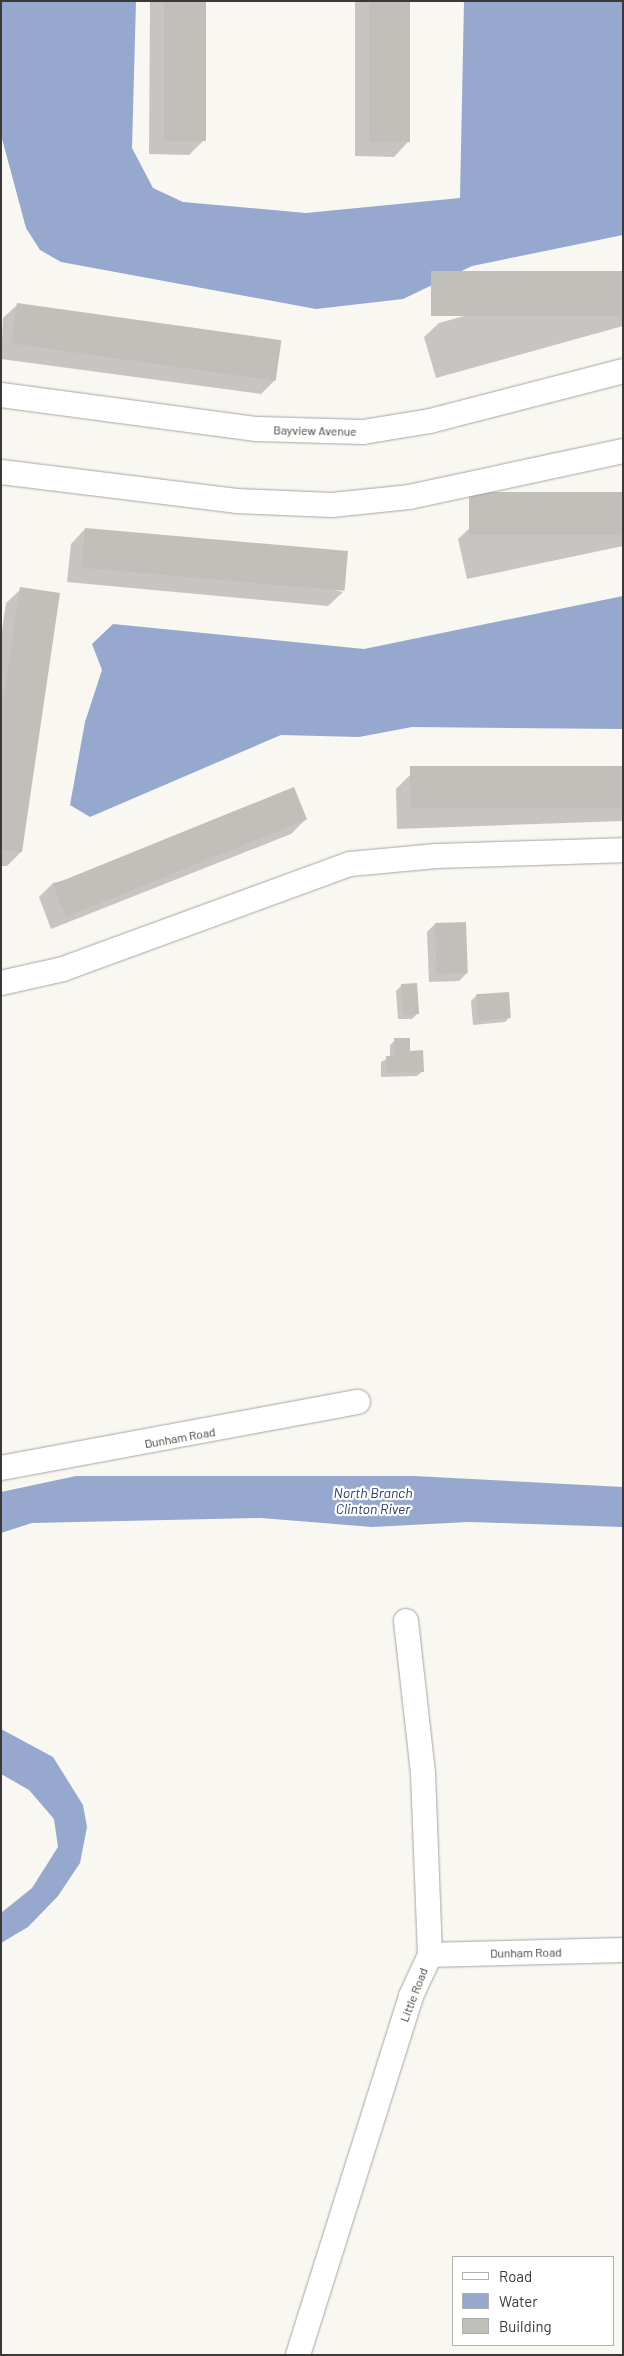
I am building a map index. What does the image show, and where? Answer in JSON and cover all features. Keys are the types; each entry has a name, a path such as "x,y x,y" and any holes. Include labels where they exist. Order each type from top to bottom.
{"street":[{"name":"Bayview Avenue","path":"1,395 257,429 363,432 430,421 623,371"},
{"path":"1,472 236,501 332,505 409,498 623,451"},
{"path":"1,983 62,968 342,866 427,857 623,850"},
{"name":"Dunham Road","path":"1,1468 358,1402"},
{"name":"Little Road","path":"298,2355 411,1996 430,1955 423,1773 406,1621"},
{"name":"Dunham Road","path":"430,1955 623,1950"}],"water":[{"path":"1,1 136,1 132,148 153,188 183,202 306,213 460,198 464,1 623,1 623,235 472,266 403,299 316,309 61,262 40,250 26,228 1,135"},
{"path":"623,596 623,729 412,727 359,737 281,735 90,817 70,805 85,722 102,670 92,644 113,624 364,649"},
{"name":"North Branch Clinton River","path":"76,1476 414,1476 623,1487 623,1527 468,1522 372,1527 261,1518 32,1523 1,1533 1,1492"},
{"path":"1,1729 53,1757 83,1805 87,1827 80,1863 58,1896 28,1927 1,1943 1,1913 32,1888 58,1847 54,1819 29,1790 1,1774"}],"building":[{"path":"164,1 206,1 206,141 164,141"},
{"path":"369,1 410,1 410,142 369,142"},
{"path":"431,271 623,271 623,316 431,316"},
{"path":"17,303 281,340 276,381 11,344"},
{"path":"469,492 623,492 623,535 469,535"},
{"path":"85,528 348,551 345,591 82,568"},
{"path":"20,587 60,593 22,852 1,850 1,717"},
{"path":"410,766 623,766 623,808 410,808"},
{"path":"294,787 307,819 66,917 53,884"},
{"path":"466,922 468,973 437,974 435,923"},
{"path":"417,983 419,1014 403,1015 401,984"},
{"path":"509,992 511,1018 478,1020 476,994"},
{"path":"394,1038 410,1038 410,1051 423,1050 424,1072 386,1073 386,1056 395,1056"}]}
